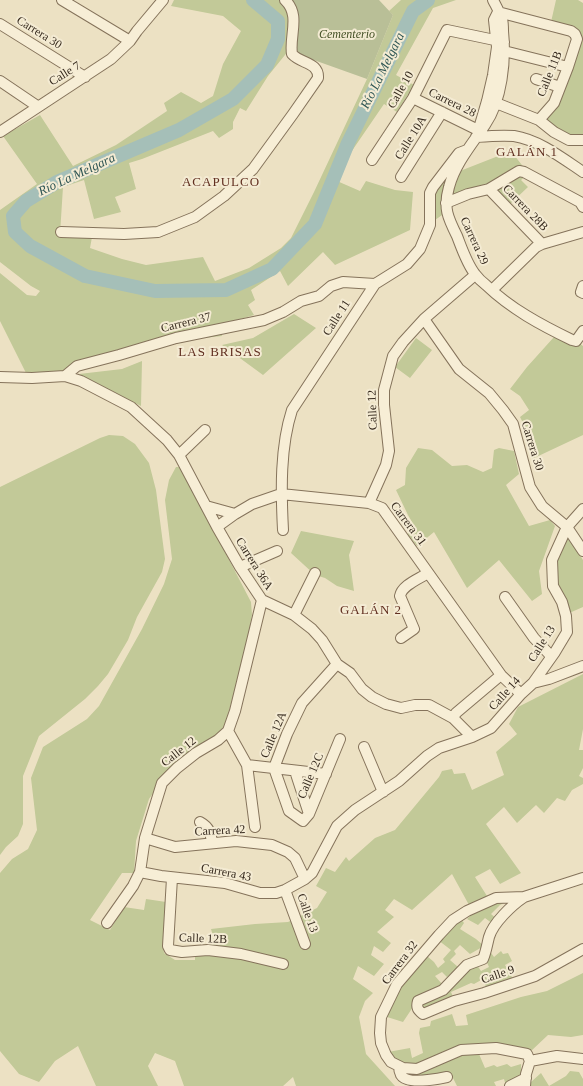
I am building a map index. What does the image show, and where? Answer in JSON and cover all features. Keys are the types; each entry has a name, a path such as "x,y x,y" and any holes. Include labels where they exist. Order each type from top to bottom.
{"street":[{"path":"62,0 128,40"},
{"name":"Calle 7","path":"0,125 111,59 163,0"},
{"path":"61,232 124,234 158,232 195,217 224,196 253,169 318,78 318,72 315,67 295,58 292,54 294,20 285,0"},
{"path":"478,134 485,125 496,103 503,70 502,20 494,0"},
{"name":"Calle 11B","path":"498,12 572,32 575,34 577,39 554,103 539,120"},
{"name":"Carrera 30","path":"0,24 82,76"},
{"name":"Calle 10","path":"372,160 413,98 447,30 502,44"},
{"path":"502,44 568,67"},
{"path":"478,134 502,44"},
{"path":"536,79 560,87"},
{"path":"0,81 34,105"},
{"name":"Carrera 28","path":"413,98 442,112 478,134 515,136 530,140 583,172"},
{"path":"496,103 539,120 554,132 569,140 583,140"},
{"name":"Calle 7","path":"0,132 34,105"},
{"name":"Calle 10A","path":"401,177 442,112"},
{"name":"Carrera 29","path":"478,134 467,150 454,174 446,203 446,209 452,225 475,275 512,306 545,327 576,340 583,331"},
{"name":"Calle 11","path":"283,530 281,494 287,427 292,410 375,284 407,264 420,250 430,225 430,193 459,154 467,150"},
{"path":"446,203 468,194 489,189 519,171 524,172 580,202 583,207"},
{"name":"Carrera 28B","path":"489,189 542,244"},
{"path":"492,290 536,247 583,232"},
{"name":"Calle 12","path":"369,503 386,465 389,452 384,406 384,390 387,373 393,356 403,342 424,319 475,275"},
{"name":"Carrera 37","path":"65,376 77,366 119,356 176,338 264,320 283,312 301,301 320,296 331,286 343,282 375,284"},
{"path":"583,286 581,292 583,293"},
{"name":"Carrera 30","path":"424,319 458,369 489,393 513,424 530,487 542,506 567,527 583,551"},
{"path":"0,377 32,378 65,376"},
{"name":"Carrera 36A","path":"65,376 81,380 131,407 168,440 179,455 240,567 262,600 294,615 312,629 322,640 337,664 350,673 362,689 372,697 386,704 401,708 415,705 429,705 453,718 472,737"},
{"path":"179,455 205,430"},
{"name":"Carrera 31","path":"217,527 252,504 281,494 369,503 382,508 501,675 521,694"},
{"path":"206,506 235,514"},
{"name":"Calle 13","path":"533,683 567,632 566,616 562,602 553,586 552,560 567,527 583,509"},
{"path":"240,567 277,551"},
{"path":"294,615 315,573"},
{"path":"401,638 414,629 400,596 401,591 428,573"},
{"path":"505,597 531,625 534,638 551,656"},
{"path":"256,827 248,765 228,731 235,710 262,600"},
{"name":"Calle 12A","path":"306,817 290,811 274,768 287,734 302,703 337,664"},
{"name":"Calle 14","path":"472,737 491,728 521,694 533,683 549,679 583,666"},
{"path":"453,718 456,712 501,675"},
{"name":"Calle 12","path":"107,923 133,886 140,872 145,838 162,783 177,768 196,753 218,740 228,731"},
{"path":"305,879 312,873 337,826 355,810 372,801 439,748 472,737"},
{"name":"Calle 12C","path":"306,817 340,739"},
{"path":"364,747 378,776 383,792"},
{"path":"248,765 326,774"},
{"path":"295,771 306,817"},
{"path":"200,822 206,826 211,833 212,843"},
{"name":"Carrera 42","path":"145,838 175,847 236,841 272,845 288,852 295,858 305,879"},
{"name":"Carrera 43","path":"140,872 172,878 225,884 260,893 276,893 285,890 305,879"},
{"name":"Calle 12B","path":"172,878 168,946 170,950 182,952 208,950 241,954 283,964"},
{"name":"Carrera 32","path":"447,1077 408,1080 401,1075 399,1066 391,1062 386,1055 381,1043 381,1017 397,984 439,934 453,920 467,911 496,898 524,897 583,878"},
{"name":"Calle 13","path":"285,890 305,944"},
{"name":"Calle 9","path":"524,897 515,903 500,920 490,936 483,959 468,965 443,990 418,1001 418,1010 423,1014 454,1001 484,993 535,976 583,949"},
{"path":"399,1066 403,1068 417,1069 461,1050 496,1048 527,1054 530,1061 526,1082 510,1086"},
{"path":"530,1061 557,1056 583,1059"}],"green space":[{"path":"174,0 281,0 292,21 289,50 268,76 246,111 240,108 233,122 233,129 219,138 213,131 129,163 136,189 115,197 121,212 94,219 84,180 63,187 60,234 92,237 90,248 122,259 146,265 203,257 215,281 249,268 281,248 291,238 367,79 393,15 389,11 401,0 456,0 433,8 396,75 414,85 397,112 384,104 345,161 337,181 360,191 366,181 395,190 413,192 410,230 335,265 323,252 288,286 280,271 251,290 255,300 248,305 254,315 220,325 222,336 194,339 171,344 119,360 88,366 63,374 27,375 0,321 0,273 27,295 36,296 40,291 31,286 0,262 0,210 37,184 3,136 40,115 73,166 116,145 167,111 164,103 181,92 201,103 213,96 223,64 241,31 223,16 171,6"},
{"name":"Cementerio","path":"291,0 379,0 393,15 367,79 297,54 294,49 297,20"},
{"path":"556,0 578,0 583,3 583,135 570,136 556,130 543,119 556,105 581,44 574,27 551,22"},
{"path":"511,151 525,169 486,189 450,200 452,188 460,171"},
{"path":"459,157 445,213 435,220 434,208 436,190"},
{"path":"518,173 527,175 521,180 528,187 509,205 492,190"},
{"path":"294,314 316,328 263,375 222,345 253,338"},
{"path":"554,337 577,346 579,343 583,346 583,435 532,459 528,433 520,417 529,410 520,396 510,389 527,367"},
{"path":"416,338 432,350 410,378 395,367"},
{"path":"142,361 141,406 79,374 122,369"},
{"path":"109,435 123,436 135,444 149,463 156,490 165,559 162,572 137,617 128,640 108,674 85,699 39,736 23,776 23,824 18,836 0,855 0,487"},
{"path":"418,448 432,450 452,466 467,465 483,472 492,468 494,450 499,448 514,451 519,474 506,485 529,526 550,520 555,526 539,571 542,594 532,601 499,560 467,588 434,532 417,546 407,534 416,529 396,490 405,485 406,468"},
{"path":"176,467 181,467 251,602 252,615 246,648 224,729 170,769 149,799 136,841 134,873 122,873 90,920 110,930 124,907 144,910 146,899 166,902 163,943 164,953 175,960 195,960 195,955 190,947 215,943 211,929 288,922 317,908 327,892 316,886 326,868 335,872 346,857 349,861 375,838 395,830 439,777 442,771 452,769 454,774 465,773 472,790 504,775 496,752 517,734 509,724 518,707 583,674 583,729 579,750 583,750 583,768 579,776 583,778 583,784 572,790 565,801 557,798 544,813 536,805 517,823 504,807 486,824 521,873 500,884 490,869 475,877 487,896 469,905 452,874 412,910 394,899 385,910 394,917 377,932 391,943 383,952 374,946 371,955 384,964 374,976 358,966 353,979 373,993 365,1001 359,1017 366,1054 395,1086 296,1086 293,1077 283,1086 184,1086 175,1061 155,1053 148,1066 158,1086 96,1086 78,1046 55,1061 39,1082 19,1074 0,1051 0,873 12,859 28,849 37,830 31,778 43,747 87,719 99,706 142,629 164,584 172,559 165,500 169,480"},
{"path":"301,531 354,541 349,555 354,591 337,586 325,578 315,575 291,553"},
{"path":"568,537 583,560 583,607 567,614 557,587 553,561 563,542"},
{"path":"520,898 509,906 506,902 500,905 491,914 498,920 493,924 485,918 478,925 467,919 478,908 503,899"},
{"path":"460,918 464,923 460,929 484,946 470,954 460,945 454,951 456,954 450,960 458,967 447,977 442,972 435,976 442,984 415,1004 403,1022 384,1016 398,986 427,956 438,968 445,962 443,959 451,950 438,940"},
{"path":"489,950 494,957 501,951 503,954 508,953 512,961 505,965 513,979 486,987 483,979 474,984 471,983 451,992 454,999 424,1011 420,1005 477,965 481,971 489,967 485,958"},
{"path":"583,973 583,1035 571,1037 548,1035 530,1052 490,1045 416,1066 398,1062 388,1052 410,1048 412,1058 423,1053 419,1033 420,1028 430,1026 431,1021 452,1014 456,1026 468,1025 466,1015 521,997 547,991"},
{"path":"461,1053 479,1054 485,1068 494,1065 497,1067 507,1064 511,1067 521,1064 521,1074 506,1086 504,1079 494,1082 496,1086 457,1086 451,1074 405,1077 405,1072"},
{"path":"570,1071 579,1072 583,1079 583,1086 549,1086 566,1076"},
{"path":"541,1073 549,1086 530,1086 531,1082"}],"waterway":[{"name":"Río La Melgara","path":"253,0 278,21 278,39 267,65 233,99 179,130 57,182 26,201 13,216 15,232 30,246 85,276 155,291 226,290 272,269 315,224 348,143 413,11 428,0"}],"district":[{"name":"GALÁN 1","path":"527,153"},
{"name":"ACAPULCO","path":"221,183"},
{"name":"LAS BRISAS","path":"220,353"},
{"name":"GALÁN 2","path":"371,611"}]}
